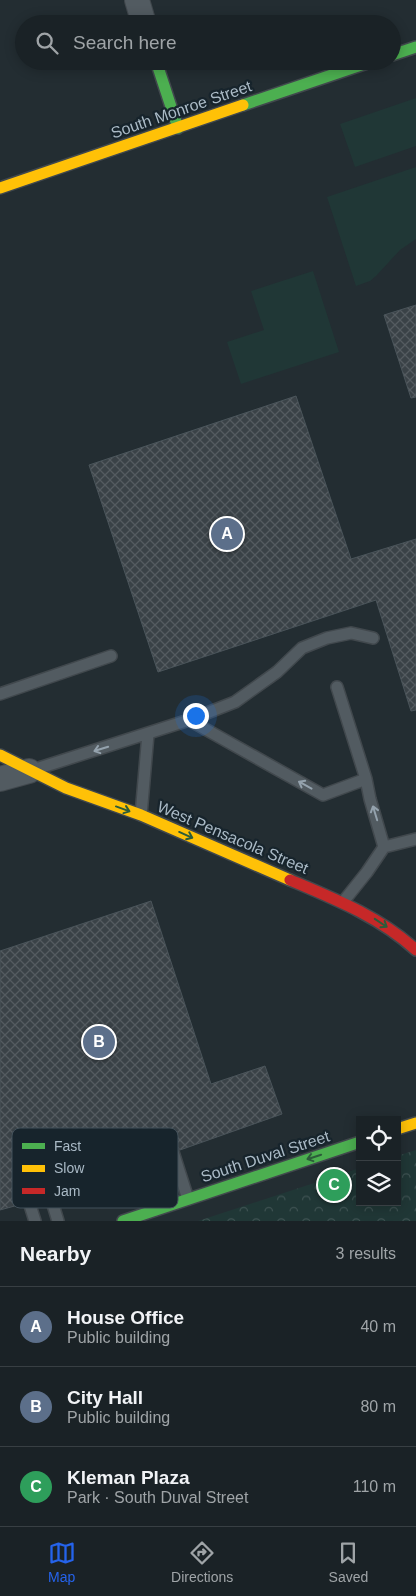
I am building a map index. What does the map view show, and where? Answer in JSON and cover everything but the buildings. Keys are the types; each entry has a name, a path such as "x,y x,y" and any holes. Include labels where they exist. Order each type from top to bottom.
{"main road":[{"path":"401,52 416,47"},
{"path":"159,70 178,128"},
{"name":"South Monroe Street","path":"0,188 347,70"},
{"name":"West Pensacola Street","path":"0,755 66,788 142,815 343,902 370,916 404,939 416,950"},
{"path":"401,1128 416,1123"},
{"name":"South Duval Street","path":"178,1202 356,1143"},
{"name":"South Duval Street","path":"123,1221 161,1208"}],"street":[{"path":"136,0 141,15"},
{"path":"0,779 29,771"}],"lane":[{"path":"29,771 148,734 235,702 277,672 302,648 327,638 351,633 373,638"},
{"path":"0,694 111,656"},
{"path":"337,687 366,779 384,847"},
{"path":"189,720 323,795 366,779"},
{"path":"142,815 148,734"},
{"path":"343,902 384,847 416,839"},
{"path":"178,1165 188,1199"},
{"path":"31,1208 35,1221"},
{"path":"54,1208 58,1221"}],"green space":[{"path":"416,98 416,146 355,167 340,124"},
{"path":"416,167 416,239 400,250 370,281 356,286 327,197"},
{"path":"313,271 339,352 241,384 227,342 264,330 251,291"},
{"path":"416,1150 416,1221 198,1221 356,1169 356,1206 401,1206 401,1155"}],"traffic: fast":[{"path":"401,52 416,47"},
{"path":"159,70 178,128"},
{"path":"243,105 346,70"},
{"path":"178,1203 356,1143"},
{"path":"123,1221 162,1208"}],"traffic: slow":[{"path":"0,188 243,105"},
{"path":"0,755 66,788 141,815 290,880"},
{"path":"401,1128 416,1123"}],"traffic: jam":[{"path":"290,880 372,918 416,950"}],"place":[{"name":"House Office","path":"227,534"},
{"name":"City Hall","path":"99,1042"},
{"name":"Kleman Plaza","path":"334,1185"}]}
